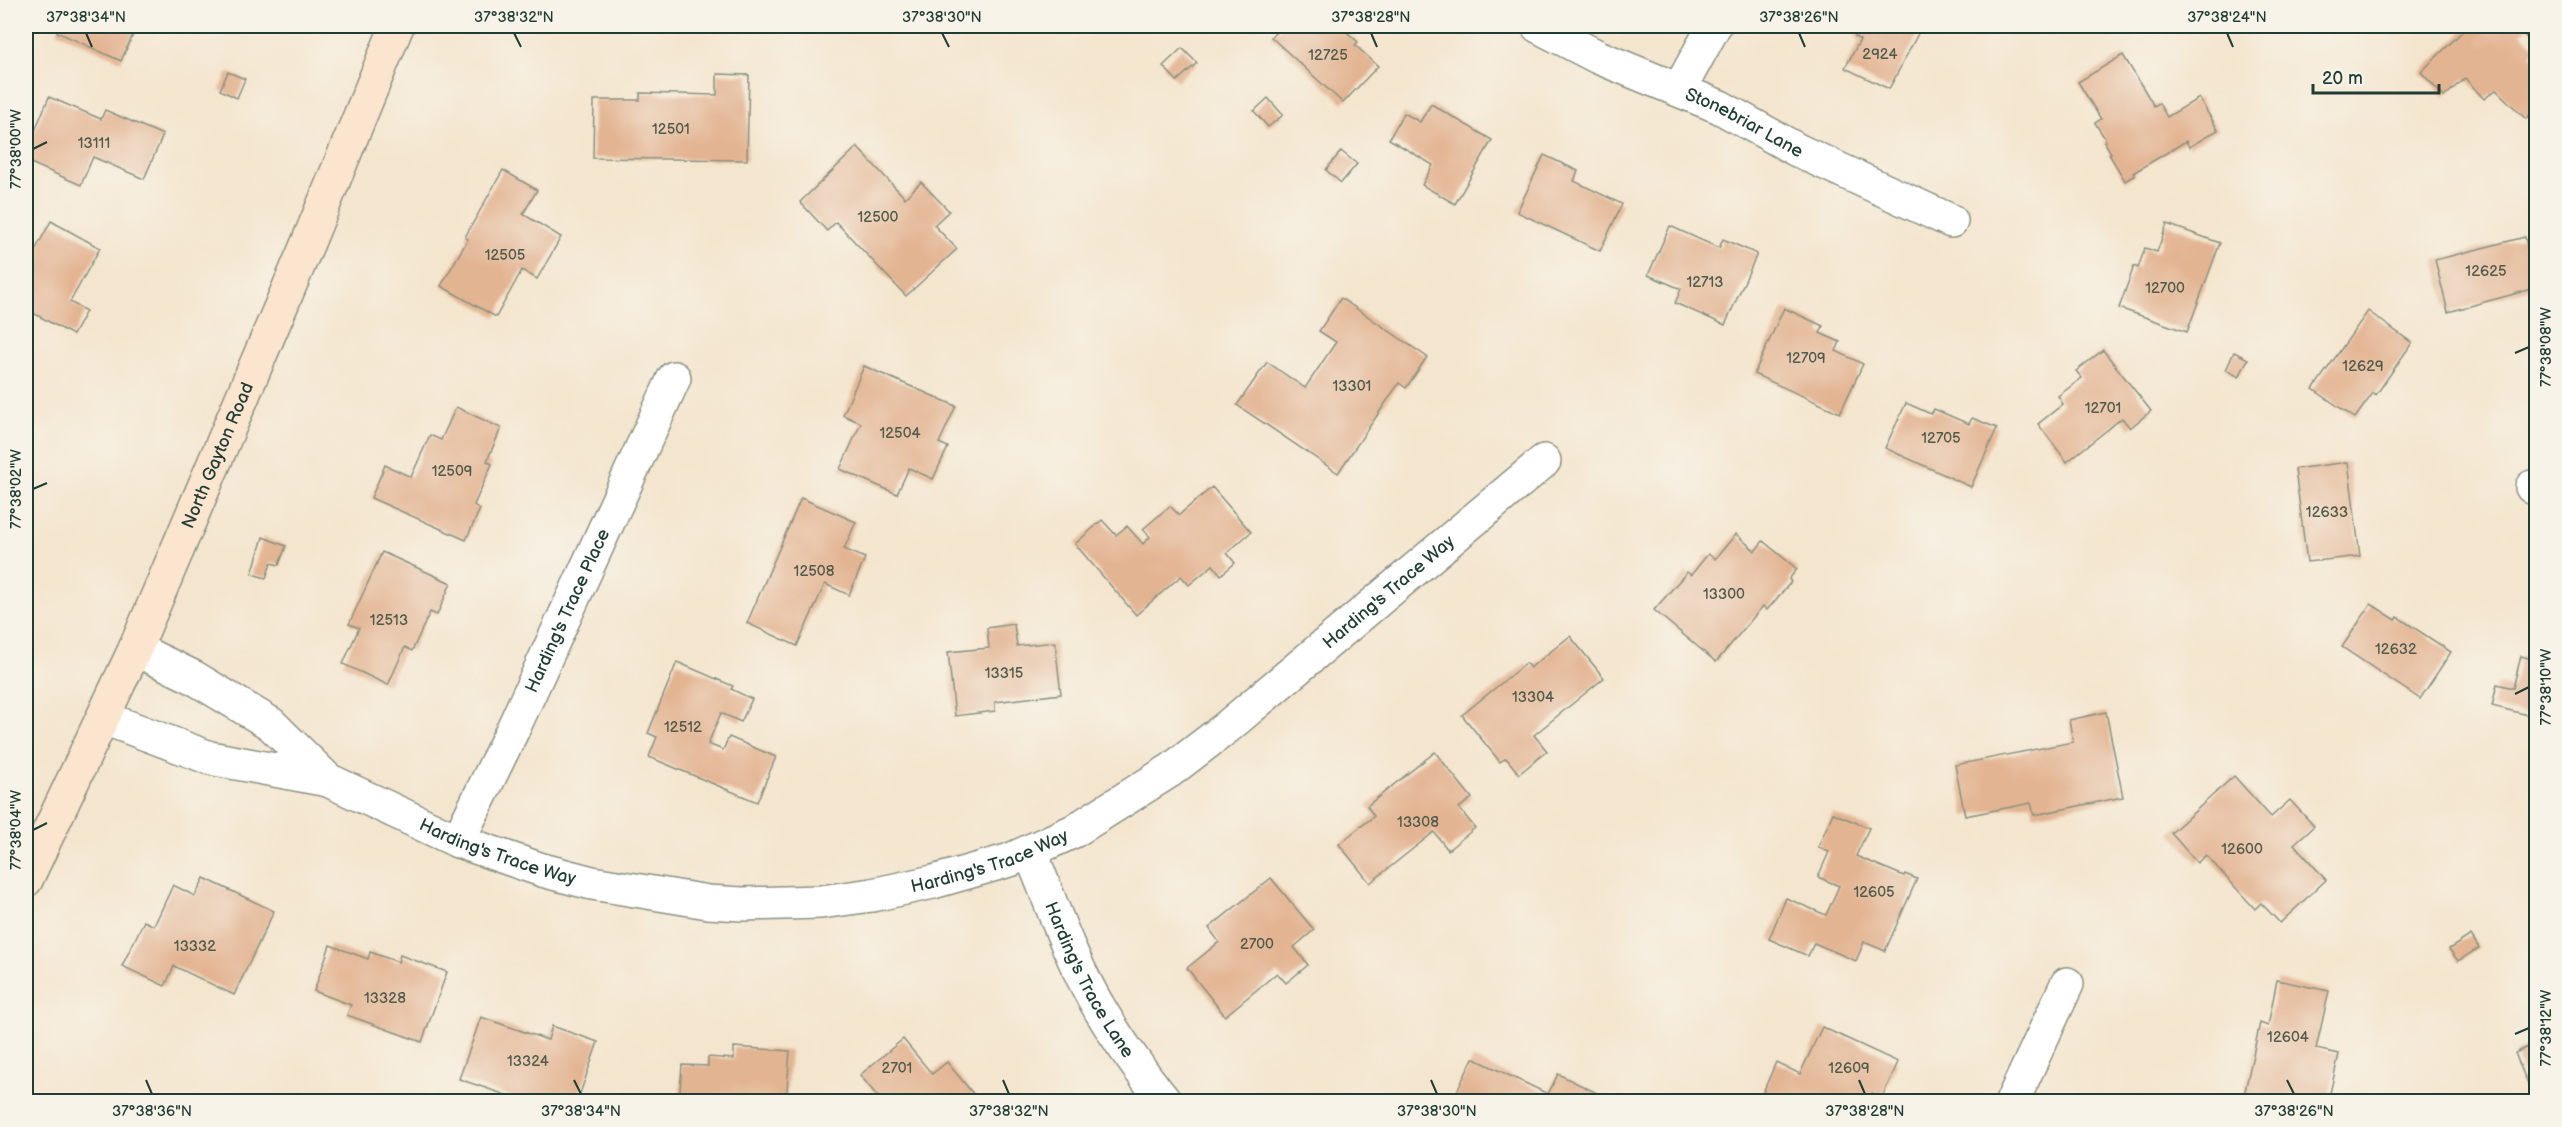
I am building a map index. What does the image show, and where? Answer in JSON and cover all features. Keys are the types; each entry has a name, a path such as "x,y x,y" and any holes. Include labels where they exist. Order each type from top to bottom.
{"street":[{"name":"North Gayton Road","path":"26,880 135,649 307,245 397,26"},
{"name":"Stonebriar Lane","path":"1538,26 1598,57 1720,107 1797,150 1951,221"},
{"path":"1678,90 1714,26"},
{"name":"Harding's Trace Place","path":"459,841 513,729 674,378"},
{"name":"Harding's Trace Way","path":"104,718 210,758 328,780 459,841 542,870 592,883 708,902 742,904 821,902 872,895 933,882 1010,860 1083,825 1171,770 1226,728 1544,461"},
{"name":"Harding's Trace Way","path":"135,649 193,677 271,724 328,780"},
{"name":"Harding's Trace Lane","path":"1030,851 1070,950 1100,1010 1134,1063 1165,1101"},
{"path":"2012,1101 2067,984"}],"building":[{"path":"60,26 137,26 121,61 57,32"},
{"path":"1282,26 1340,26 1358,42 1355,45 1378,66 1343,103 1271,37"},
{"path":"1861,26 1922,26 1889,89 1845,68 1860,40 1855,37"},
{"path":"2468,26 2525,26 2528,28 2522,33 2536,48 2531,54 2536,60 2536,108 2526,119 2496,90 2484,99 2465,78 2444,97 2421,72"},
{"path":"1182,48 1197,63 1177,81 1163,66"},
{"path":"2123,55 2154,106 2159,103 2167,117 2199,98 2218,130 2189,147 2186,141 2133,173 2135,175 2125,181 2109,154 2111,153 2104,141 2106,140 2095,123 2101,119 2078,82"},
{"path":"228,72 245,79 237,98 220,90"},
{"path":"717,74 749,75 747,160 593,158 594,100 640,100 640,93 717,95"},
{"path":"49,97 101,119 105,110 163,135 144,179 93,157 81,185 26,161 26,152"},
{"path":"1268,98 1283,115 1268,127 1254,111"},
{"path":"1431,104 1492,140 1455,204 1422,185 1433,165 1389,139 1404,113 1420,122"},
{"path":"857,147 905,198 921,182 949,211 934,225 957,249 906,296 836,222 827,231 800,202"},
{"path":"1341,151 1357,164 1341,183 1326,170"},
{"path":"1544,155 1578,171 1574,181 1622,204 1600,251 1517,212"},
{"path":"503,170 537,190 523,214 561,237 537,279 522,270 496,317 441,286 468,239 465,237"},
{"path":"51,221 100,248 70,302 86,311 73,335 26,309 26,267"},
{"path":"2167,224 2220,243 2187,332 2119,308 2134,266 2138,268 2145,248 2157,252"},
{"path":"1670,226 1719,248 1723,239 1757,254 1725,325 1675,303 1681,289 1648,275"},
{"path":"2525,237 2536,288 2448,312 2435,260"},
{"path":"1341,298 1427,357 1406,388 1399,383 1338,473 1237,405 1267,362 1305,388 1336,342 1319,331"},
{"path":"1784,308 1823,326 1820,333 1840,342 1836,351 1863,364 1840,413 1754,374"},
{"path":"2368,311 2412,343 2376,395 2373,393 2355,418 2313,389"},
{"path":"2103,350 2151,411 2130,428 2122,418 2067,462 2038,424 2063,404 2058,396 2082,378 2076,371"},
{"path":"2234,352 2248,359 2239,377 2226,370"},
{"path":"864,366 956,406 939,443 948,447 933,479 909,468 897,494 840,469 861,423 843,415"},
{"path":"1906,403 1931,414 1934,409 1969,424 1972,418 1997,428 1971,487 1885,448"},
{"path":"456,407 501,428 487,461 492,464 474,505 480,509 466,540 371,498 385,465 411,477 430,435 441,440"},
{"path":"2348,462 2360,556 2307,562 2295,469"},
{"path":"1212,487 1251,532 1227,553 1235,563 1221,575 1213,565 1189,585 1181,576 1136,615 1075,544 1102,520 1116,535 1127,526 1143,544 1150,537 1143,529 1170,506 1179,515"},
{"path":"801,498 856,522 844,549 865,558 849,595 825,584 797,646 747,623"},
{"path":"1736,534 1755,551 1763,541 1797,569 1789,579 1791,582 1767,610 1763,606 1716,662 1654,610 1687,572 1691,575 1708,554 1715,559"},
{"path":"263,537 286,546 279,565 271,563 266,578 252,574"},
{"path":"382,552 451,583 437,615 430,612 412,651 405,647 388,685 343,664 359,628 349,624"},
{"path":"2371,604 2396,620 2398,617 2451,652 2420,699 2342,647"},
{"path":"1014,624 1017,646 1055,642 1061,694 995,702 995,711 955,716 948,652 989,648 987,628"},
{"path":"1570,636 1604,678 1534,735 1547,751 1519,774 1506,758 1500,762 1462,715 1526,663 1530,668"},
{"path":"2521,656 2536,660 2536,717 2492,706 2497,684 2513,688"},
{"path":"677,662 733,686 731,689 752,699 741,722 721,713 708,744 723,750 729,737 776,757 757,802 649,757 657,737 648,733"},
{"path":"2106,712 2123,797 2034,815 2031,803 1965,816 1955,765 2073,742 2069,720"},
{"path":"1435,752 1472,798 1459,808 1475,828 1448,850 1434,832 1370,883 1339,844 1374,816 1367,806"},
{"path":"2234,776 2271,817 2290,800 2314,826 2294,844 2326,880 2280,923 2261,903 2255,909 2206,855 2197,863 2171,833"},
{"path":"1833,813 1869,828 1856,856 1917,879 1885,951 1864,942 1856,961 1814,943 1808,956 1769,939 1786,898 1826,915 1839,886 1818,877 1829,852 1818,847"},
{"path":"204,878 274,911 234,995 174,966 165,986 122,966 144,921 154,926 173,885 195,896"},
{"path":"1271,878 1314,930 1294,947 1308,965 1286,983 1277,973 1225,1016 1187,968 1219,942 1209,928"},
{"path":"2471,935 2479,948 2458,961 2449,949"},
{"path":"330,945 368,959 370,952 398,962 400,955 447,972 422,1042 347,1015 351,1005 314,991"},
{"path":"2277,980 2329,991 2316,1049 2339,1054 2328,1102 2243,1100 2260,1023 2268,1026"},
{"path":"481,1017 548,1040 552,1026 598,1042 577,1102 508,1102 509,1096 459,1079"},
{"path":"1822,1027 1898,1062 1882,1098 1872,1093 1868,1102 1770,1102 1761,1097 1776,1062 1800,1074"},
{"path":"903,1039 932,1074 947,1062 980,1102 882,1102 860,1075"},
{"path":"2536,1043 2536,1102 2535,1102 2515,1053"},
{"path":"734,1047 790,1051 786,1102 679,1102 682,1065 708,1066 708,1057 734,1059"},
{"path":"1473,1058 1548,1094 1558,1074 1597,1093 1592,1102 1452,1102"}]}
